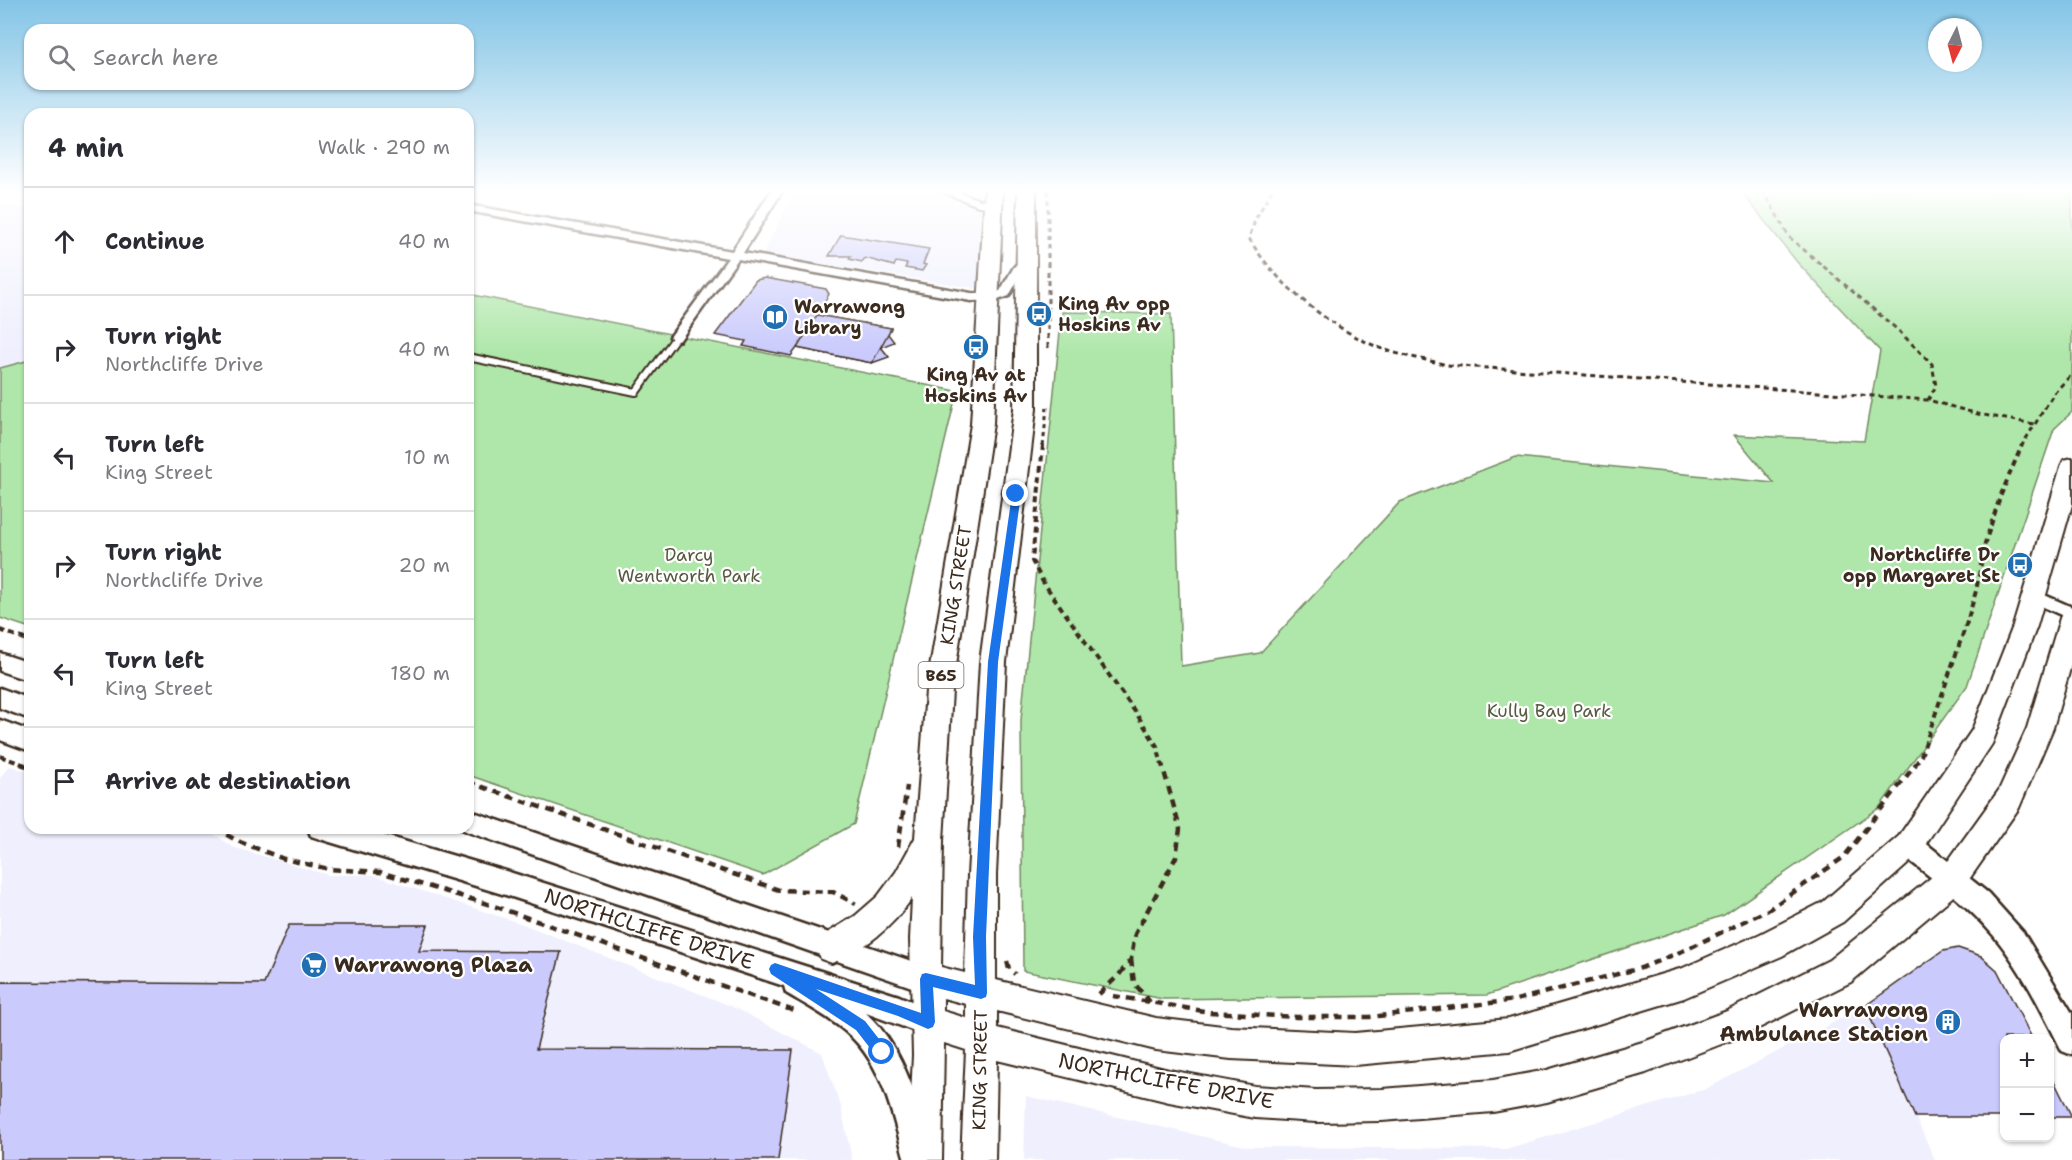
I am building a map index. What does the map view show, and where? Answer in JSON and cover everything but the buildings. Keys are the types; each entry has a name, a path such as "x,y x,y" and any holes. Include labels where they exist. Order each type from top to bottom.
{"main road":[{"name":"KING STREET","path":"925,1160 928,1022 925,939 929,841 945,645 982,424 992,244"},
{"name":"KING STREET","path":"978,1160 982,1041 980,937 993,662 1016,494 1025,408 1027,244"},
{"path":"474,823 926,979 1156,1034 1231,1043 1355,1049 1509,1035 1684,983 1771,945 1833,912 1909,845 1983,736 2025,626 2072,466"},
{"name":"NORTHCLIFFE DRIVE","path":"340,834 509,884 775,969 982,1041 1085,1068 1255,1102 1316,1106 1382,1106 1493,1096 1547,1086 1624,1063 1734,1024 1840,971 1953,878 2009,799 2040,728 2072,616"},
{"path":"0,662 24,670"},
{"path":"0,698 24,707"},
{"path":"0,730 24,739"},
{"path":"832,948 878,919 892,905 929,841"},
{"path":"1909,845 1953,878 1988,910 2013,940 2035,973 2072,1041"},
{"path":"775,969 860,1026 882,1052 893,1071 920,1160"}],"street":[{"path":"669,244 971,297 989,298 1004,294 1010,289 1011,276 1027,261"},
{"path":"676,338 743,244"},
{"path":"2033,596 2072,616"}],"lane":[{"path":"474,358 636,392 676,338"}],"path":[{"path":"1048,244 1048,362"},
{"path":"1252,244 1260,258 1294,291 1338,327 1381,348 1418,359 1447,365 1928,400 1978,414 2034,424"},
{"path":"1797,244 1900,332 1932,364 1936,386 1928,400"},
{"path":"1087,991 1210,1012 1296,1017 1370,1017 1516,1000 1641,968 1685,950 1768,910 1844,857 1889,801 1921,756 1967,622 1976,591 1984,543 2000,497 2017,454 2034,424 2054,393 2072,374"},
{"path":"1047,396 1047,420 1032,561 1043,582 1138,716 1156,746 1180,829 1176,857 1140,925 1131,959 1134,983 1150,1002"},
{"path":"0,630 24,639"},
{"path":"0,756 24,765"},
{"path":"474,784 779,890 833,892 864,908"},
{"name":"NORTHCLIFFE DRIVE","path":"223,834 236,843 262,852 329,869 384,873 516,914 804,1014"},
{"path":"1005,957 1009,969 1018,976"},
{"path":"1099,994 1119,975 1131,959"}],"shaded area":[{"path":"0,244 24,244 24,362 0,368"},
{"path":"768,244 982,244 980,289 763,254"},
{"name":"Warrawong Plaza","path":"9,766 24,770 24,834 214,834 232,847 328,875 373,875 525,925 731,1006 822,1053 841,1107 852,1160 0,1160 0,778"},
{"path":"1865,1006 1935,1160 1024,1160 1026,1096 1248,1147 1506,1149 1706,1089"}],"green space":[{"name":"Kully Bay Park","path":"1783,244 2072,244 2072,412 2054,429 1967,686 1879,808 1724,915 1487,995 1163,999 1023,971 1021,720 1062,312 1171,314 1181,666 1260,653 1400,502 1516,457 1774,483 1734,435 1864,441 1880,351"},
{"name":"Darcy Wentworth Park","path":"474,295 957,391 854,824 763,875 474,777"},
{"path":"24,362 24,626 0,618 0,368"}],"place":[{"name":"King Av opp Hoskins Av","path":"1039,314"},
{"name":"Warrawong Library","path":"775,317"},
{"name":"King Av at Hoskins Av","path":"976,347"},
{"name":"Northcliffe Dr opp Margaret St","path":"2020,565"},
{"name":"Warrawong Plaza","path":"314,965"},
{"name":"Warrawong Ambulance Station","path":"1948,1022"}],"route":[{"path":"882,1052 851,1019 775,969 928,1022 926,979 981,993 982,875 993,662 1016,494"}]}
